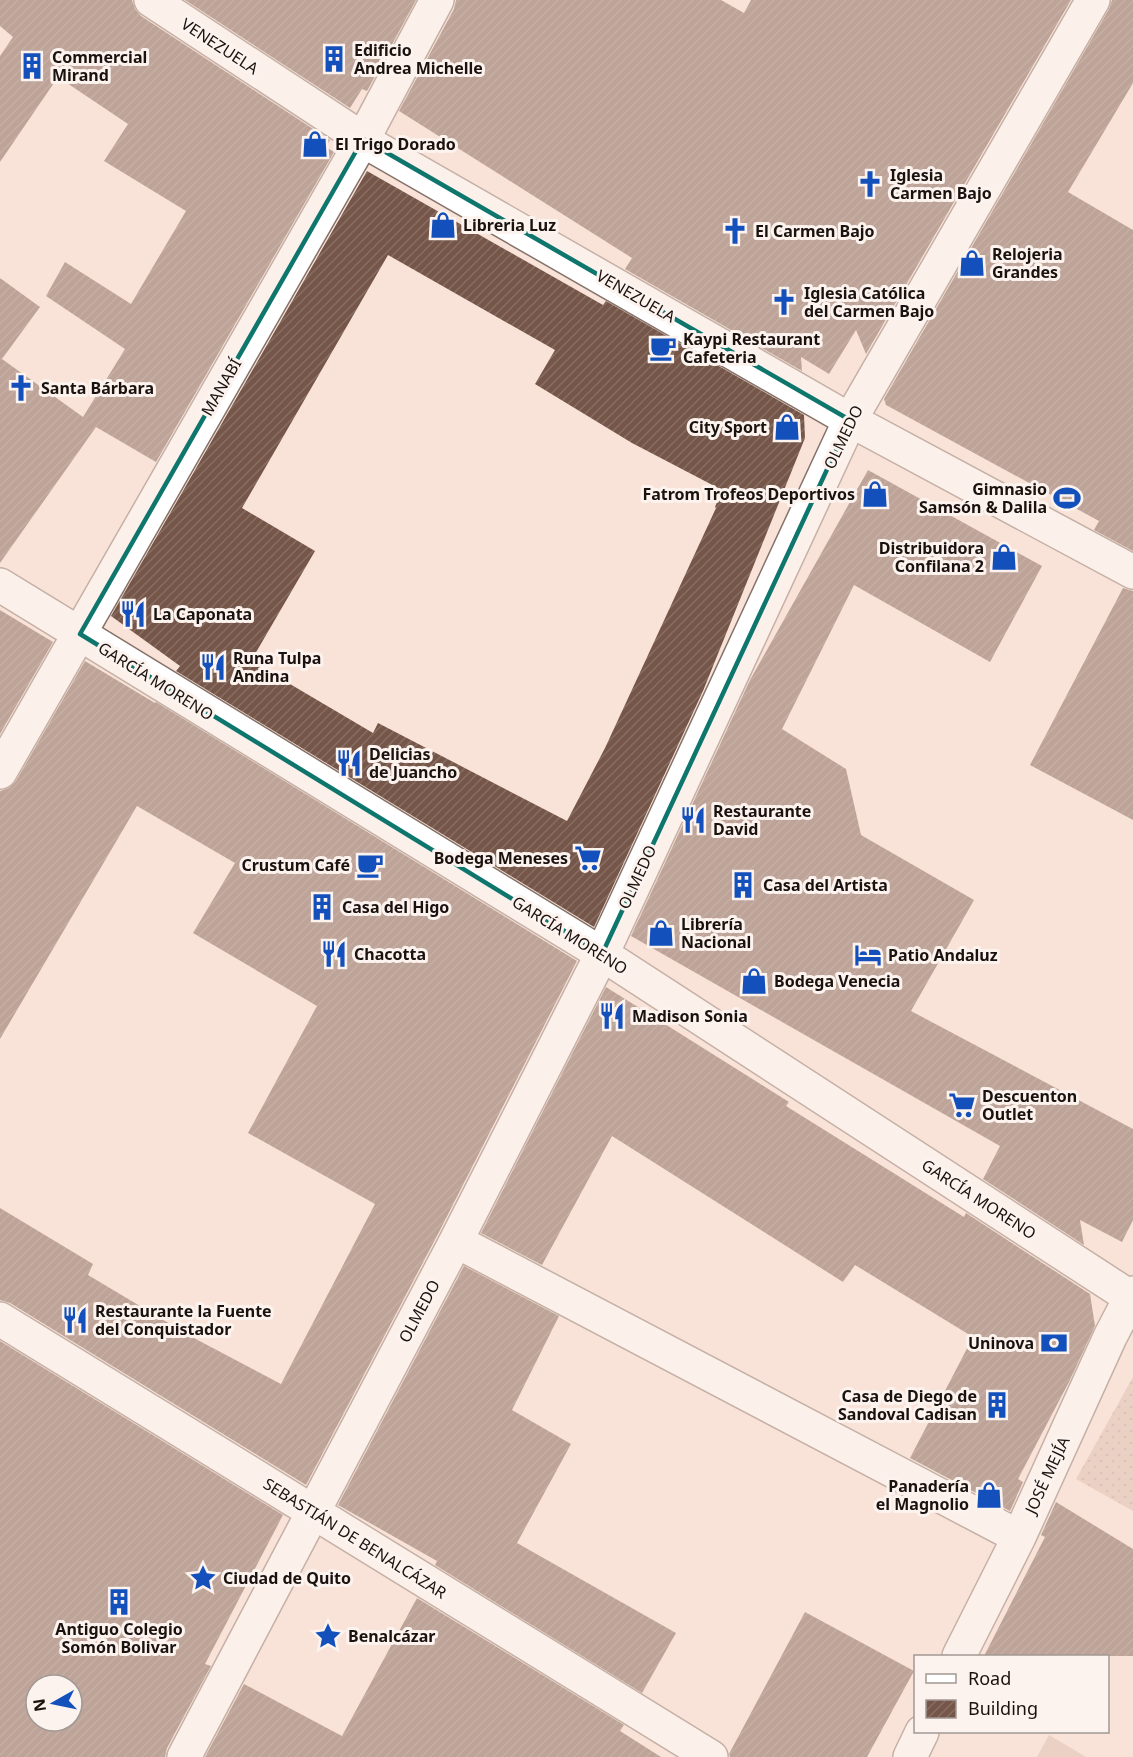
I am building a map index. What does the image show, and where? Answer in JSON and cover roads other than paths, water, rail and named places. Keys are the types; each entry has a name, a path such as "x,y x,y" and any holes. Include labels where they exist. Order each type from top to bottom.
{"street":[{"name":"VENEZUELA","path":"151,0 363,139 850,420 1133,572"},
{"name":"MANABÍ","path":"0,772 363,139 437,0"},
{"name":"OLMEDO","path":"184,1757 456,1241 602,954 850,420 1094,0"},
{"name":"GARCÍA MORENO","path":"0,585 602,954 1132,1296"},
{"path":"456,1241 1019,1537"},
{"name":"JOSÉ MEJÍA","path":"960,1655 1019,1537 1105,1347 1132,1296"},
{"name":"SEBASTIÁN DE BENALCÁZAR","path":"0,1319 711,1757"},
{"path":"910,1757 921,1733"}],"place":[{"name":"Edificio Andrea Michelle","path":"334,59"},
{"name":"Commercial Mirand","path":"32,66"},
{"name":"El Trigo Dorado","path":"315,144"},
{"name":"Iglesia Carmen Bajo","path":"870,184"},
{"name":"Libreria Luz","path":"443,225"},
{"name":"El Carmen Bajo","path":"735,231"},
{"name":"Relojeria Grandes","path":"972,263"},
{"name":"Iglesia Católica del Carmen Bajo","path":"784,302"},
{"name":"Kaypi Restaurant Cafeteria","path":"663,348"},
{"name":"Santa Bárbara","path":"21,388"},
{"name":"City Sport","path":"787,427"},
{"name":"Fatrom Trofeos Deportivos","path":"875,494"},
{"name":"Gimnasio Samsón & Dalila","path":"1067,498"},
{"name":"Distribuidora Confilana 2","path":"1004,557"},
{"name":"La Caponata","path":"133,614"},
{"name":"Runa Tulpa Andina","path":"213,667"},
{"name":"Delicias de Juancho","path":"349,763"},
{"name":"Restaurante David","path":"693,820"},
{"name":"Bodega Meneses","path":"588,858"},
{"name":"Crustum Café","path":"370,865"},
{"name":"Casa del Artista","path":"743,885"},
{"name":"Casa del Higo","path":"322,907"},
{"name":"Librería Nacional","path":"661,933"},
{"name":"Chacotta","path":"334,954"},
{"name":"Patio Andaluz","path":"868,955"},
{"name":"Bodega Venecia","path":"754,981"},
{"name":"Madison Sonia","path":"612,1016"},
{"name":"Descuenton Outlet","path":"962,1105"},
{"name":"Restaurante la Fuente del Conquistador","path":"75,1320"},
{"name":"Uninova","path":"1054,1343"},
{"name":"Casa de Diego de Sandoval Cadisan","path":"997,1405"},
{"name":"Panadería el Magnolio","path":"989,1495"},
{"name":"Ciudad de Quito","path":"203,1578"},
{"name":"Antiguo Colegio Somón Bolivar","path":"119,1602"},
{"name":"Benalcázar","path":"328,1636"}]}
